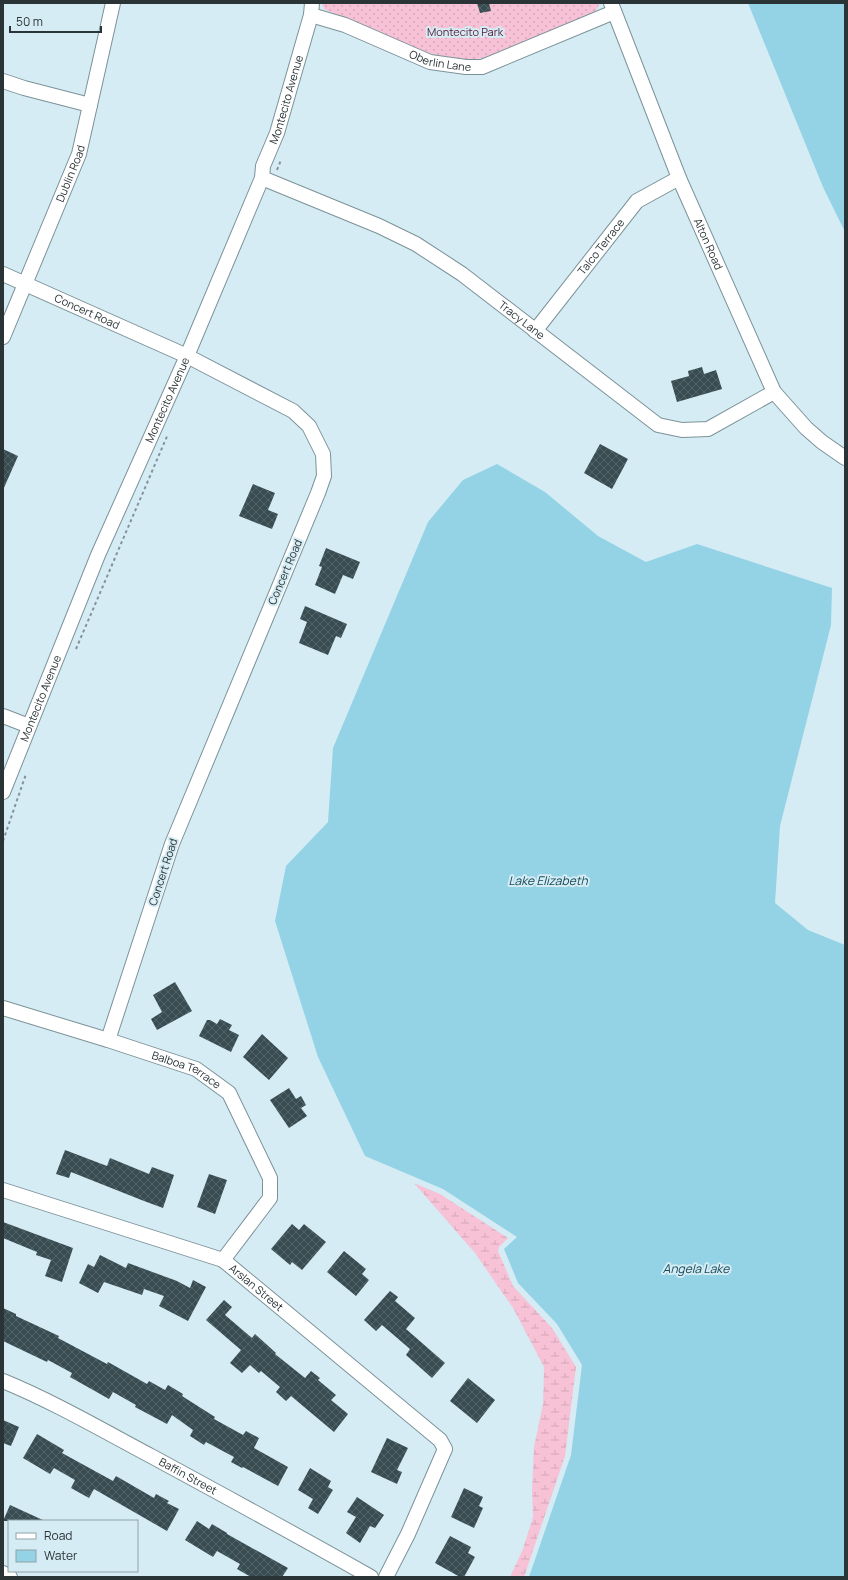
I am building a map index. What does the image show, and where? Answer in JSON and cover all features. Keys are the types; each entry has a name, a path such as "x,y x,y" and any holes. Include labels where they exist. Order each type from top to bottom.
{"street":[{"name":"Dublin Road","path":"3,336 79,154 113,3"},
{"name":"Oberlin Lane","path":"312,9 430,62 466,67 482,67 612,7"},
{"name":"Alton Road","path":"612,7 680,178 774,392 806,428 822,442 845,458"},
{"name":"Montecito Avenue","path":"3,792 98,555 187,356 262,178 263,166 277,133 312,9"},
{"path":"3,80 24,88 90,105"},
{"name":"Tracy Lane","path":"262,178 379,226 416,244 462,274 658,425 682,430 708,429 774,392"},
{"name":"Talco Terrace","path":"535,331 637,201 680,178"},
{"name":"Concert Road","path":"3,274 187,356 293,411 309,426 323,454 324,476 177,831 108,1040"},
{"path":"3,716 29,726"},
{"name":"Balboa Terrace","path":"3,1008 196,1069 229,1093 270,1178 270,1198 223,1260"},
{"name":"Arslan Street","path":"3,1190 223,1260 440,1440 445,1449 408,1534 386,1577"},
{"name":"Baffin Street","path":"3,1381 105,1431 371,1577"},
{"path":"3,1573 10,1577"}],"path":[{"path":"73,654 168,434"},
{"path":"3,841 27,769"}],"green space":[{"name":"Montecito Park","path":"322,3 600,3 594,14 492,56 466,61 428,53 324,9"},
{"path":"414,1183 440,1194 508,1238 499,1247 498,1251 513,1286 552,1328 576,1367 565,1456 524,1577 510,1577 523,1549 533,1517 532,1489 534,1447 543,1404 544,1367 513,1308 475,1253"}],"water":[{"path":"748,3 845,3 845,232 823,187"},
{"name":"Lake Elizabeth","path":"497,464 545,492 598,536 646,562 697,544 832,588 831,625 780,826 775,903 808,930 845,945 845,1577 529,1577 571,1455 582,1365 557,1324 518,1283 504,1249 517,1237 443,1189 365,1156 318,1057 275,921 286,866 328,822 333,748 428,522 463,480"}],"building":[{"path":"477,3 489,3 491,11 480,13"},
{"path":"702,367 704,374 716,370 722,389 677,402 671,381 689,376 688,371"},
{"path":"600,444 628,459 612,489 584,473"},
{"path":"3,449 18,456 3,490"},
{"path":"253,484 275,493 268,510 278,514 272,529 239,516"},
{"path":"326,548 360,562 353,579 343,575 335,594 315,585 322,567 319,566"},
{"path":"305,606 347,624 341,638 336,636 328,655 299,643 307,622 300,619"},
{"path":"175,982 192,1011 157,1030 151,1019 162,1012 153,995"},
{"path":"220,1019 232,1025 229,1030 239,1035 231,1052 199,1036 207,1020 217,1024"},
{"path":"262,1034 288,1058 269,1080 243,1057"},
{"path":"289,1088 296,1099 301,1096 306,1105 301,1108 307,1116 289,1128 270,1100"},
{"path":"65,1150 107,1166 110,1158 149,1174 152,1167 174,1175 163,1208 71,1172 69,1178 56,1174"},
{"path":"209,1174 227,1180 215,1214 197,1207"},
{"path":"3,1222 73,1248 62,1282 45,1276 51,1260 36,1255 37,1252 3,1238"},
{"path":"292,1224 299,1230 304,1224 326,1242 302,1270 292,1262 290,1265 271,1249"},
{"path":"344,1251 366,1269 362,1274 369,1280 356,1296 327,1272"},
{"path":"100,1255 126,1268 128,1263 177,1281 190,1288 193,1280 206,1287 188,1321 159,1306 164,1296 144,1289 142,1295 104,1282 98,1293 79,1283 88,1264 94,1267"},
{"path":"390,1291 398,1297 395,1301 415,1318 406,1329 445,1363 432,1378 406,1355 410,1349 382,1325 376,1331 364,1320"},
{"path":"224,1300 232,1307 225,1315 252,1338 255,1334 276,1353 275,1354 305,1378 311,1371 320,1378 318,1380 336,1395 331,1400 348,1414 334,1432 291,1396 286,1401 276,1392 280,1387 261,1371 259,1373 250,1365 242,1373 230,1363 241,1350 206,1320"},
{"path":"3,1308 16,1314 16,1316 59,1336 58,1338 107,1364 108,1362 147,1384 149,1381 165,1390 168,1385 183,1394 182,1396 215,1417 214,1419 243,1435 246,1431 259,1438 254,1448 288,1467 278,1486 231,1462 234,1457 206,1442 204,1445 190,1436 193,1430 172,1415 167,1424 135,1407 136,1405 113,1392 109,1399 70,1377 72,1373 48,1360 47,1362 3,1341"},
{"path":"468,1378 495,1400 477,1423 450,1401"},
{"path":"3,1420 19,1427 11,1446 3,1443"},
{"path":"37,1434 64,1450 62,1453 113,1481 116,1476 154,1498 156,1494 169,1501 167,1503 179,1509 167,1531 94,1489 89,1498 71,1488 75,1480 54,1468 50,1474 23,1458"},
{"path":"387,1438 408,1448 397,1470 402,1472 397,1484 371,1472"},
{"path":"310,1468 331,1481 328,1487 333,1490 318,1514 308,1508 313,1499 298,1490"},
{"path":"464,1488 483,1497 479,1506 483,1508 474,1528 451,1517"},
{"path":"357,1497 384,1515 375,1528 370,1526 360,1543 346,1533 356,1517 347,1512"},
{"path":"10,1505 43,1520 8,1520 3,1521"},
{"path":"197,1521 209,1529 212,1524 288,1568 282,1577 251,1577 237,1569 240,1564 217,1551 213,1557 185,1540"},
{"path":"450,1536 471,1547 468,1553 475,1557 464,1577 460,1577 435,1563"}],"water label":[{"name":"Angela Lake","path":"696,1269"}]}
